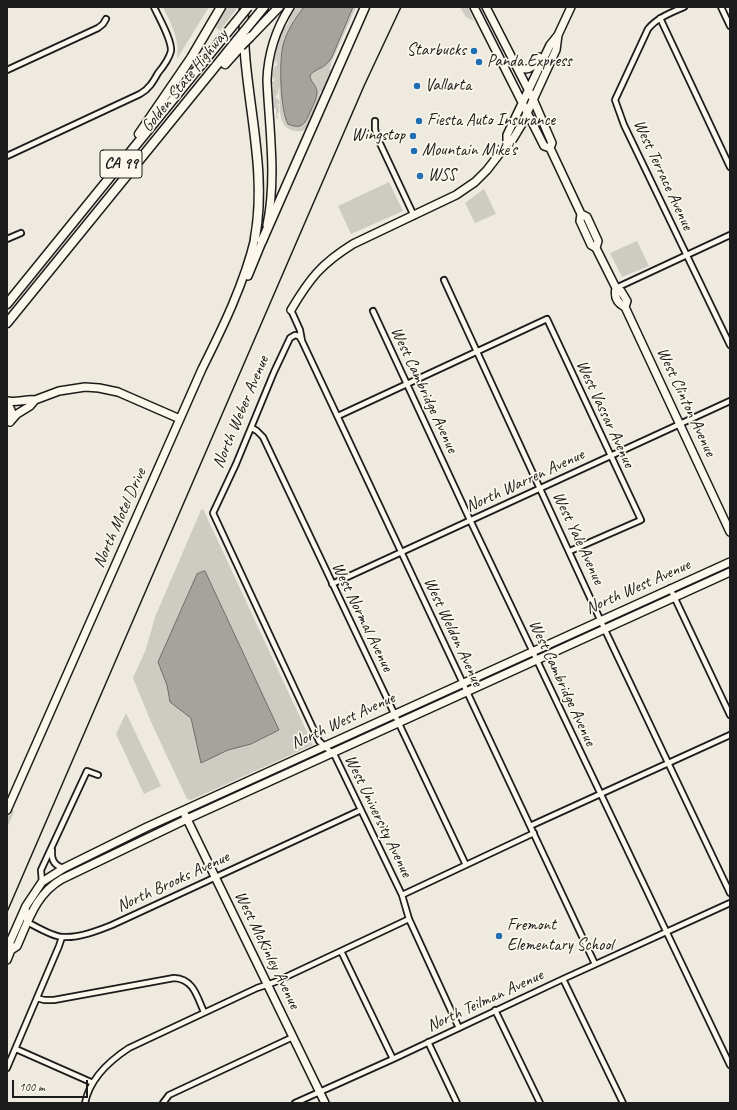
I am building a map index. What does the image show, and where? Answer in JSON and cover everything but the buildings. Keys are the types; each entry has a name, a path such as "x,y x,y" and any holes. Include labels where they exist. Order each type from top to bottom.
{"highway":[{"path":"106,182 191,58 221,7"},
{"path":"244,7 246,53 260,183 259,239"},
{"name":"Golden State Highway","path":"7,304 248,7"},
{"name":"Golden State Highway","path":"7,323 175,117 239,43 264,7"},
{"path":"239,43 250,37 279,7"},
{"path":"259,239 365,7"}],"main road":[{"name":"North Motel Drive","path":"7,810 180,419 236,297 270,208 271,192 267,80 268,66 277,31 290,7"},
{"name":"West Clinton Avenue","path":"474,7 544,146 550,148"},
{"name":"West Clinton Avenue","path":"486,7 533,99 552,143 550,148 581,214 587,218 598,241 596,248 616,288 614,294 619,305 625,307 730,532"},
{"path":"507,144 507,134 529,91 546,52 558,35 572,7"},
{"path":"291,310 306,285 328,260 353,244 456,195 481,176 494,163 507,144 513,139 527,112 556,50 558,35"},
{"path":"515,64 525,69 532,68 541,54 546,52"},
{"path":"8,424 17,414 30,406 35,400 67,389 84,387 118,392 180,419"},
{"path":"8,424 12,414 7,402 27,399 35,400"},
{"name":"North West Avenue","path":"11,950 10,942 26,906 37,888 42,882 64,868 135,833 324,746 730,562"},
{"name":"North West Avenue","path":"27,922 38,900 56,882 77,871 398,722 730,572"},
{"name":"West McKinley Avenue","path":"183,811 325,1103"},
{"path":"106,858 106,852 122,844 135,833"},
{"path":"77,871 83,864 95,858 96,852"},
{"path":"7,960 11,950 17,946 27,922"}],"street":[{"path":"7,156 144,92 150,87 171,51 167,35 154,7"},
{"path":"684,7 660,18 730,167"},
{"path":"721,7 730,26"},
{"name":"West Terrace Avenue","path":"660,18 648,29 615,100 624,125 730,345"},
{"path":"7,70 98,28 106,19"},
{"path":"375,121 377,137 414,216"},
{"path":"7,239 21,233"},
{"path":"616,288 730,235"},
{"name":"West Yale Avenue","path":"444,280 570,551 604,628 730,893"},
{"name":"West Weldon Avenue","path":"291,310 300,330 302,340 595,964"},
{"name":"West Cambridge Avenue","path":"373,311 470,520 730,1065"},
{"name":"West Vassar Avenue","path":"477,352 547,319 641,520 570,551"},
{"name":"North Weber Avenue","path":"213,513 252,428 274,372 290,338 295,335 299,336 302,340"},
{"path":"338,416 477,352"},
{"name":"North Warren Avenue","path":"332,584 730,401"},
{"name":"West Normal Avenue","path":"252,428 263,437 466,865"},
{"name":"West University Avenue","path":"213,513 320,741 335,756 402,894 409,919 459,1028"},
{"path":"670,588 730,715"},
{"path":"530,826 730,736"},
{"path":"42,882 41,870 47,856 52,850 87,771 98,775"},
{"name":"North Brooks Avenue","path":"62,938 107,927 360,810"},
{"path":"402,894 534,833"},
{"path":"52,850 52,858 54,863 59,867 64,868"},
{"path":"7,1068 62,938 27,922 25,915 37,888"},
{"name":"North Teilman Avenue","path":"295,1103 730,903"},
{"path":"85,1103 88,1091 93,1083 110,1062 129,1048 204,1012 409,919"},
{"path":"341,951 393,1059"},
{"path":"37,998 54,1000 180,978 191,986 204,1012"},
{"path":"563,979 622,1103"},
{"path":"495,1010 540,1103"},
{"path":"163,1103 169,1095 293,1037"},
{"path":"428,1042 457,1103"},
{"path":"16,1048 93,1083"}],"shaded area":[{"path":"163,7 209,7 177,59 178,52 176,38"},
{"path":"227,7 238,7 220,31 215,27"},
{"path":"293,7 304,7 293,21 306,122 314,106 317,93 310,75 324,66 332,57 353,7 356,7 331,63 329,69 330,70 332,68 332,71 321,100 320,98 322,91 320,92 313,118 303,131 294,131 287,128 283,123 280,109 279,86 278,94 275,97 279,100 279,104 277,105 279,105 279,113 277,113 278,119 276,118 276,108 273,108 274,87 272,82 275,78 273,80 272,75 274,67 277,64 276,60 275,64 274,63 276,52 274,49 277,42 278,43 277,40 280,32 288,24 290,15 294,12"},
{"path":"304,7 353,7 332,57 324,66 310,75 317,92 306,121 304,124 293,126 288,124 283,108 281,62 283,45 287,35 294,20"},
{"path":"460,7 468,7 474,21 466,17"},
{"path":"389,182 403,211 351,234 338,206"},
{"path":"484,189 496,214 475,223 465,203"},
{"path":"637,241 649,266 622,277 610,253"},
{"path":"203,509 313,745 191,800 187,799 151,722 133,678 146,649 155,617 201,510"},
{"path":"205,571 279,730 251,744 228,750 201,763 191,718 170,702 167,685 158,662 197,574"},
{"path":"126,713 161,786 144,794 116,734"},
{"path":"7,796 14,812 7,828"}],"railway":[{"path":"7,912 364,86 401,7"}],"place":[{"name":"Starbucks","path":"474,51"},
{"name":"Panda Express","path":"479,62"},
{"name":"Vallarta","path":"417,86"},
{"name":"Fiesta Auto Insurance","path":"419,121"},
{"name":"Wingstop","path":"413,136"},
{"name":"Mountain Mike's","path":"414,151"},
{"name":"WSS","path":"420,176"},
{"name":"Fremont Elementary School","path":"499,936"}]}
